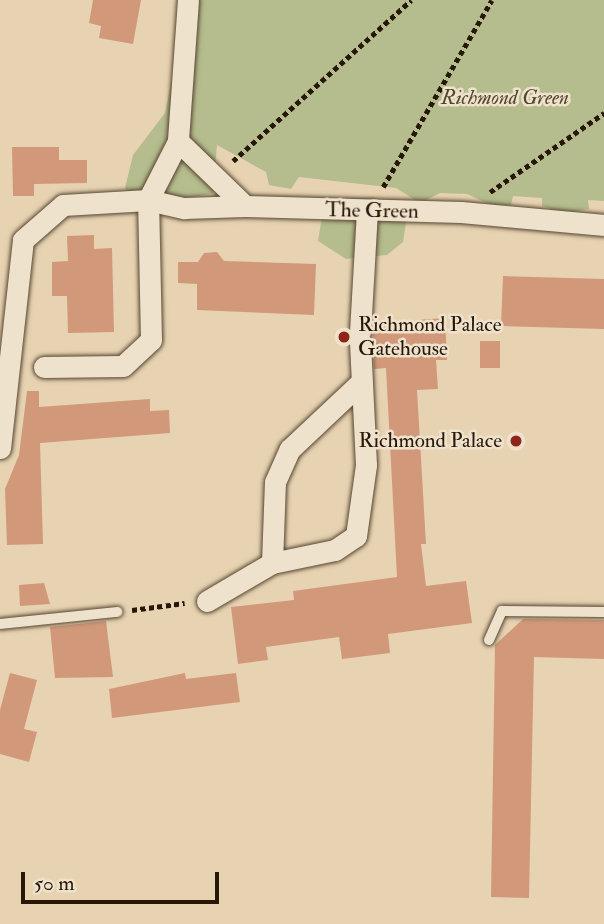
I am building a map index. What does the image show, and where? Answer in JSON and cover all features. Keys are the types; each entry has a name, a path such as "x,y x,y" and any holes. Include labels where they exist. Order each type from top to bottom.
{"street":[{"path":"44,367 123,366 150,340 148,200 176,135 188,0"},
{"path":"176,135 245,206"},
{"name":"The Green","path":"0,448 23,240 39,219 63,205 148,200 184,208 245,206 366,212 461,212 604,225"},
{"path":"207,601 271,563 335,550 356,536 366,465 360,338 366,212"},
{"path":"271,563 275,482 290,449 360,382"}],"lane":[{"path":"489,640 502,611 604,612"},
{"path":"0,624 117,612"}],"path":[{"path":"216,176 411,0"},
{"path":"366,212 492,0"},
{"path":"461,212 604,113"},
{"path":"117,612 207,601"}],"green space":[{"name":"Richmond Green","path":"188,0 604,0 604,201 588,200 589,209 566,213 542,206 542,198 513,196 511,205 493,206 467,194 440,193 420,203 396,188 299,177 291,189 269,185 266,172 217,145 213,193 142,208 125,188 133,155 165,113"},
{"path":"374,197 407,216 403,242 387,255 346,259 318,241 322,217 337,199"}],"building":[{"path":"93,0 141,0 133,44 99,38 101,26 89,23"},
{"path":"12,147 59,147 59,160 87,160 87,183 34,184 34,196 13,196"},
{"path":"94,235 94,249 112,248 114,332 68,333 67,296 52,296 52,262 68,261 67,236"},
{"path":"217,252 224,261 316,264 314,315 197,310 197,284 178,283 178,262 198,262 204,253"},
{"path":"503,276 604,279 604,329 501,326"},
{"path":"445,318 447,360 436,360 438,389 417,390 426,544 421,544 426,586 466,581 472,623 388,634 390,653 342,659 339,637 266,647 268,660 238,664 231,607 294,600 293,591 397,577 386,368 374,369 373,326 417,328 417,320"},
{"path":"480,341 500,341 500,368 480,368"},
{"path":"27,391 39,391 39,407 150,399 150,411 169,410 170,433 40,443 43,544 7,545 5,489 19,455"},
{"path":"44,583 50,604 20,606 19,585"},
{"path":"523,619 604,620 604,659 534,657 529,898 491,897 495,645"},
{"path":"106,621 113,677 55,678 50,627"},
{"path":"10,673 37,680 24,729 37,732 29,762 0,754 0,710"},
{"path":"185,673 186,679 236,673 240,702 112,718 109,689"}],"place":[{"name":"Richmond Palace Gatehouse","path":"344,337"},
{"name":"Richmond Palace","path":"516,441"}]}
